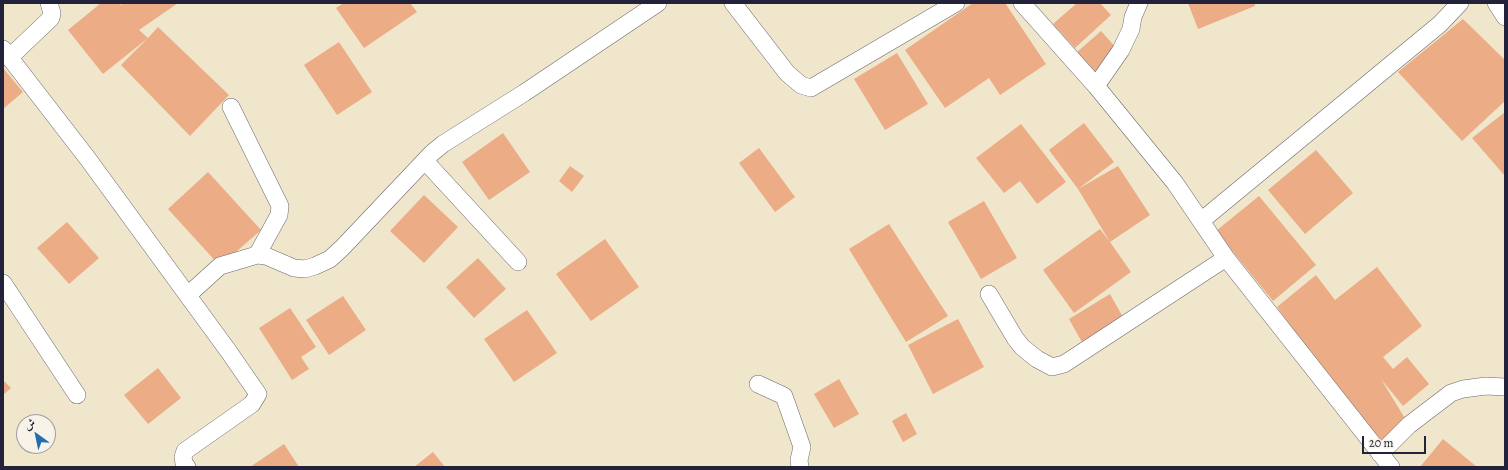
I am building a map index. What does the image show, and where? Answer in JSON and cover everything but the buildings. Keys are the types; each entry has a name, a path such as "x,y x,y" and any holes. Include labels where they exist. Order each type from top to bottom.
{"street":[{"path":"49,3 52,14 51,18 6,54 88,159 230,352 258,394 252,404 185,451 183,457 184,462 188,467"},
{"path":"188,295 220,266 256,255 266,256 294,268 305,269 330,259 432,153 443,144 524,93 658,3"},
{"path":"733,3 787,73 801,85 811,88 956,3"},
{"path":"1022,3 1096,86 1175,183 1226,258 1391,467"},
{"path":"1096,86 1121,50 1131,29 1139,3"},
{"path":"1201,220 1440,24 1460,3"},
{"path":"1496,3 1505,17"},
{"path":"231,107 280,206 279,215 256,255"},
{"path":"425,161 518,262"},
{"path":"989,294 1019,342 1037,359 1052,367 1064,364 1226,258"},
{"path":"3,283 77,395"},
{"path":"758,384 784,396 802,447 799,460 800,467"},
{"path":"1380,454 1409,425 1451,393 1463,389 1486,386 1505,387"}]}
